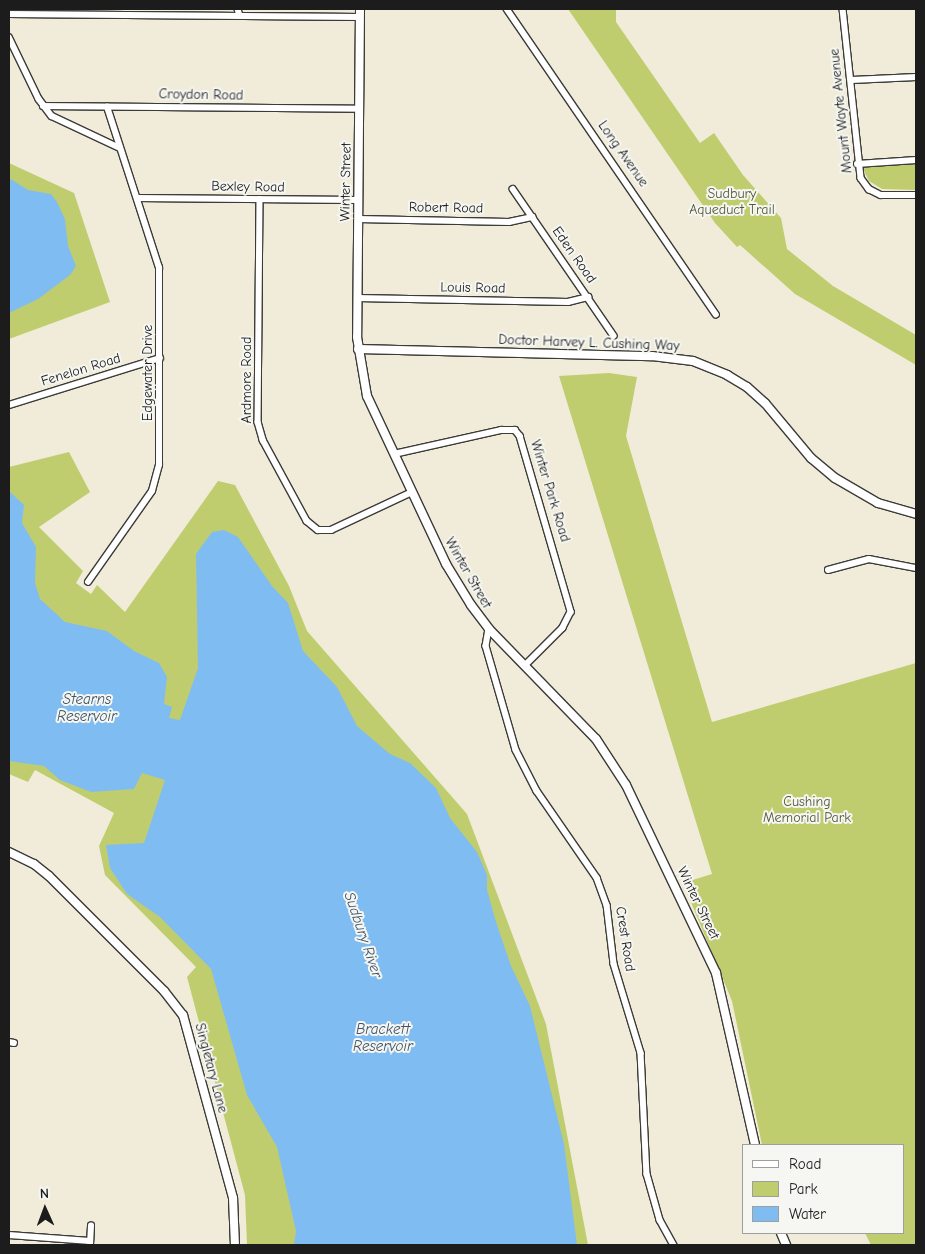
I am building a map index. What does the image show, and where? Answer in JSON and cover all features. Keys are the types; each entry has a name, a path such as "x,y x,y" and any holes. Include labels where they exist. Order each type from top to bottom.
{"main road":[{"name":"Winter Street","path":"360,13 357,298 358,349 364,386 454,580 489,629 587,729 612,761 694,922 725,1002 755,1144"},
{"name":"Doctor Harvey L. Cushing Way","path":"358,349 666,357 693,361 727,375 747,387 818,464 844,484 878,502 916,514"},
{"name":"Singletary Lane","path":"9,852 27,859 49,876 164,991 183,1015 233,1198 235,1245"}],"street":[{"path":"238,9 240,16"},
{"name":"Long Avenue","path":"507,9 716,314"},
{"name":"Mount Wayte Avenue","path":"843,9 852,80 857,164 861,178 875,192 916,196"},
{"path":"9,14 240,16 360,13"},
{"path":"9,37 43,106 62,123 120,148"},
{"path":"852,80 916,77"},
{"name":"Croydon Road","path":"43,106 359,109"},
{"name":"Edgewater Drive","path":"88,582 152,491 158,478 159,268 107,107"},
{"path":"857,164 916,160"},
{"name":"Eden Road","path":"513,189 614,336"},
{"name":"Bexley Road","path":"137,198 358,200"},
{"name":"Ardmore Road","path":"260,199 258,422 263,440 307,522 318,530 332,530 412,492"},
{"name":"Robert Road","path":"358,218 509,222 532,217"},
{"name":"Louis Road","path":"357,298 568,302 588,297"},
{"name":"Fenelon Road","path":"9,405 160,358"},
{"name":"Winter Park Road","path":"394,454 501,430 518,433 572,612 563,628 525,666"},
{"path":"828,570 869,559 916,568"},
{"name":"Crest Road","path":"489,629 486,642 489,662 518,755 537,791 597,878 607,905 614,964 641,1053 649,1186 660,1220 674,1245"},
{"path":"9,1235 90,1243 91,1226"}],"green space":[{"name":"Sudbury Aqueduct Trail","path":"568,9 616,9 616,22 700,143 714,133 743,175 781,218 787,249 833,286 916,335 916,365 795,294 740,245 737,247 715,223"},
{"path":"9,163 74,193 110,302 9,339"},
{"path":"916,163 916,190 882,189 869,181 863,169 869,165"},
{"name":"Cushing Memorial Park","path":"609,373 637,377 626,436 712,722 916,663 916,1245 871,1245 866,1234 905,1234 905,1144 762,1144 732,1001 683,883 712,874 559,376"},
{"name":"Brackett Reservoir","path":"69,452 90,492 39,527 83,571 76,583 91,594 97,585 125,612 218,481 235,485 289,586 307,631 467,814 546,1024 588,1245 247,1245 245,1195 187,977 196,967 105,875 99,846 114,813 35,770 28,782 9,774 9,467"}],"water":[{"path":"9,178 28,190 51,194 65,219 68,246 76,266 70,275 38,299 9,313"},
{"name":"Brackett Reservoir","path":"9,491 24,505 22,523 36,547 35,583 40,599 65,622 107,631 134,651 159,663 167,677 164,704 172,707 169,718 180,720 198,668 196,554 212,532 224,530 238,537 272,586 288,603 303,651 337,687 357,726 390,754 410,763 436,788 450,818 477,852 487,875 487,890 496,922 511,966 530,1006 564,1144 577,1245 294,1245 296,1231 277,1147 247,1095 211,969 160,917 127,894 110,868 106,845 144,843 165,780 142,773 134,789 91,792 60,780 44,766 9,761"}],"water label":[{"name":"Stearns Reservoir","path":"87,708"},
{"name":"Sudbury River","path":"363,935"}]}
